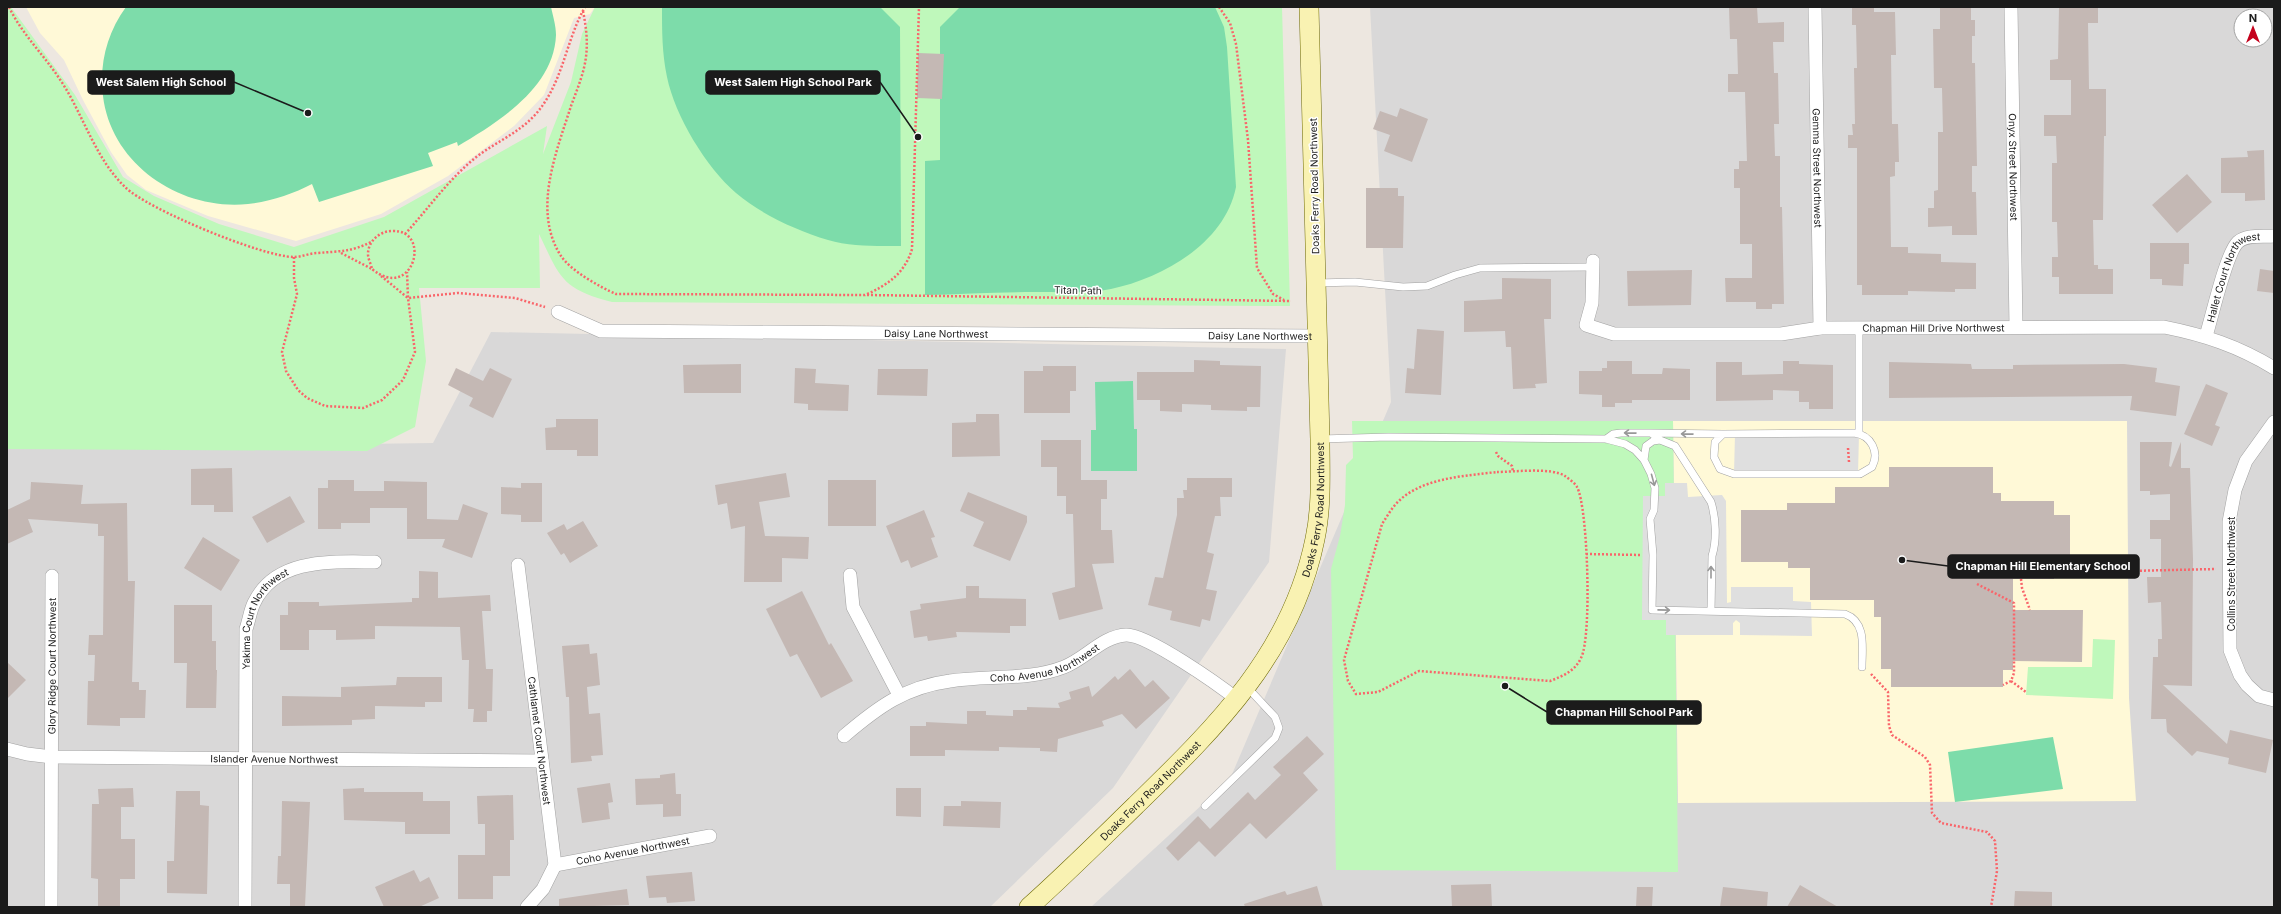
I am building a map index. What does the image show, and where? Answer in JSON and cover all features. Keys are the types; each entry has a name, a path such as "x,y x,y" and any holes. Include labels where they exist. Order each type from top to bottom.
{"main road":[{"name":"Doaks Ferry Road Northwest","path":"1029,907 1172,771 1242,693 1270,654 1287,625 1304,581 1315,539 1320,504 1318,336 1309,7"}],"street":[{"name":"Gemma Street Northwest","path":"1815,7 1820,328"},
{"name":"Onyx Street Northwest","path":"2011,7 2016,327"},
{"name":"Hallet Court Northwest","path":"2206,336 2230,257 2238,242 2248,237 2274,236"},
{"name":"Chapman Hill Drive Northwest","path":"1593,264 1592,303 1586,325 1614,334 1781,334 1820,328 2164,327 2206,336 2252,354 2274,368"},
{"name":"Daisy Lane Northwest","path":"558,312 601,331 1318,336"},
{"name":"Collins Street Northwest","path":"2274,422 2246,461 2235,490 2229,522 2230,650 2240,675 2247,685 2259,696 2274,700"},
{"name":"Yakima Court Northwest","path":"245,907 246,629 254,602 269,584 287,571 304,565 324,562 375,562"},
{"name":"Cathlamet Court Northwest","path":"518,565 555,865"},
{"path":"850,575 853,607 899,695"},
{"name":"Glory Ridge Court Northwest","path":"52,576 52,907"},
{"name":"Coho Avenue Northwest","path":"844,736 870,713 899,695 925,686 951,680 1003,678 1064,667 1111,638 1126,635 1142,639 1212,679 1242,693"},
{"name":"Islander Avenue Northwest","path":"7,749 27,754 52,757 542,761"},
{"name":"Coho Avenue Northwest","path":"555,865 710,836"},
{"path":"527,907 543,889 555,865"}],"lane":[{"path":"1317,292 1355,282 1403,287 1427,286 1455,275 1480,268 1593,264"},
{"path":"1859,328 1859,434"},
{"path":"1606,438 1613,434 1621,433 1859,434 1870,442 1876,456 1874,462 1865,473 1849,475 1726,472 1720,469 1714,457 1715,442 1723,434"},
{"path":"1651,433 1660,440 1674,446 1678,450 1711,502 1714,511 1711,611"},
{"path":"1320,439 1388,437 1606,438 1625,444 1635,450 1644,460 1651,474 1655,488 1654,510 1650,519 1653,555 1652,610 1845,614 1853,617 1862,632 1862,667"},
{"path":"1644,460 1646,446 1653,441 1660,440"},
{"path":"1205,806 1275,738 1279,728 1276,717 1242,693"}],"path":[{"path":"8,7 19,25 59,78 104,161 126,188 152,205 214,234 261,250 294,257 318,252 340,252 371,242 378,235 387,231 396,231 405,234 412,241 416,253 413,265 407,272 392,278 381,276"},
{"path":"405,234 459,172 534,116 548,96 562,71 576,24 585,7"},
{"path":"865,295 880,289 896,278 909,260 912,249 919,7"},
{"path":"1219,7 1230,23 1236,44 1248,140 1257,268 1274,294 1285,300 1291,300"},
{"name":"Titan Path","path":"583,11 587,30 586,57 562,136 549,186 548,201 550,233 562,257 579,272 616,294 865,295 1291,300 1317,292"},
{"path":"371,242 368,254 372,269"},
{"path":"340,252 372,269 408,298 458,293 516,298 558,312"},
{"path":"294,257 294,278 297,294 282,352 286,372 298,390 306,398 325,406 363,408 382,400 396,389 403,380 415,352 408,298 407,272"},
{"path":"1848,448 1849,462"},
{"path":"1496,452 1498,456 1512,466 1513,472"},
{"path":"1513,472 1554,472 1565,476 1576,486 1582,506 1586,554 1586,639 1581,658 1569,673 1550,681 1418,671 1378,692 1356,694 1348,681 1344,660 1382,524 1395,504 1416,489 1454,477 1513,472"},
{"path":"1586,554 1653,555"},
{"path":"2084,572 2230,568"},
{"path":"2021,579 2023,594 2030,610"},
{"path":"1978,584 2014,603 2014,673 2011,681 2003,685"},
{"path":"1862,667 1879,680 1888,692 1889,726 1892,735 1925,757 1930,765 1932,813 1941,823 1988,832 1995,841 1997,871 1991,907"},
{"path":"2011,681 2026,692"}],"shaded area":[{"path":"26,7 595,7 590,14 574,18 544,95 514,126 448,176 381,214 296,241 208,216 146,190 127,175 111,152 83,100 64,60 40,33"},
{"path":"1370,7 2274,7 2274,907 1091,907 1230,779 1391,402"},
{"path":"491,332 1286,349 1269,562 1113,788 990,907 7,907 7,449 433,443"},
{"path":"1673,421 2127,421 2129,698 2136,801 1678,803"},
{"path":"1735,434 1859,434 1858,474 1734,474"},
{"path":"1665,483 1687,483 1688,497 1722,495 1726,501 1727,603 1731,602 1731,587 1793,587 1793,601 1811,602 1812,636 1740,635 1740,623 1736,620 1733,623 1733,635 1666,635 1666,620 1642,620 1643,496 1665,496"}],"green space":[{"path":"7,7 11,7 75,95 123,177 154,196 219,224 294,247 384,217 547,126 543,154 571,82 582,34 595,7 1282,7 1290,306 612,302 582,292 564,279 552,261 539,234 540,288 419,288 426,361 415,427 367,451 7,449"},
{"path":"126,7 551,7 556,35 553,54 535,87 506,114 458,146 457,142 428,153 433,166 319,202 312,184 289,194 264,201 248,204 223,204 198,200 174,191 153,178 134,162 119,143 109,120 103,96 102,72 109,38 119,17"},
{"path":"662,7 881,8 900,27 901,246 855,245 816,236 792,227 768,215 746,201 725,182 693,140 684,124 671,92 664,59"},
{"path":"960,7 1215,7 1224,27 1227,47 1236,187 1230,207 1219,225 1205,241 1189,255 1171,267 1131,284 1102,291 925,295 925,161 940,160 940,27"},
{"path":"1133,381 1134,429 1137,429 1137,471 1091,471 1091,430 1096,430 1095,382"},
{"path":"1352,421 1673,421 1678,872 1336,870 1331,569 1340,536 1345,505 1346,465 1353,458"},
{"path":"2093,639 2115,640 2113,699 2026,695 2028,667 2092,667"},
{"path":"2053,737 2063,789 1955,802 1948,752"}],"building":[{"path":"1729,7 1757,7 1758,23 1784,22 1784,42 1773,42 1774,73 1778,73 1779,124 1774,124 1775,156 1780,156 1780,207 1782,207 1784,304 1772,304 1772,309 1756,309 1756,302 1726,302 1725,278 1752,278 1752,244 1740,244 1740,188 1734,188 1734,169 1739,169 1739,161 1747,161 1745,92 1728,92 1728,74 1738,74 1737,39 1730,39"},
{"path":"1852,7 1874,7 1874,12 1895,12 1896,55 1891,55 1892,124 1898,124 1899,162 1895,162 1895,176 1890,177 1891,247 1908,247 1908,253 1941,254 1941,262 1976,263 1976,289 1955,289 1955,292 1908,291 1908,295 1862,295 1862,285 1857,285 1857,148 1848,148 1848,135 1853,135 1852,124 1855,124 1854,68 1857,68 1856,25 1852,25"},
{"path":"1940,7 1971,7 1971,20 1975,20 1975,36 1972,36 1972,63 1975,63 1977,166 1972,166 1972,192 1976,192 1977,235 1952,235 1952,226 1928,227 1928,208 1934,208 1934,191 1938,190 1938,132 1943,132 1942,88 1934,88 1933,29 1940,29"},
{"path":"2059,7 2098,7 2098,23 2088,23 2089,89 2106,89 2106,136 2104,136 2103,220 2093,220 2094,265 2098,265 2098,269 2113,269 2113,294 2059,294 2059,277 2052,277 2052,257 2058,257 2057,222 2052,222 2052,163 2057,163 2056,136 2044,136 2044,115 2071,115 2071,80 2050,80 2050,60 2058,59"},
{"path":"918,53 944,54 942,99 917,98"},
{"path":"1400,108 1428,119 1412,162 1384,151 1390,135 1373,129 1380,111 1397,117"},
{"path":"2264,150 2265,200 2245,201 2245,193 2221,193 2221,158 2248,157 2247,151"},
{"path":"2187,174 2212,202 2177,233 2152,205"},
{"path":"1366,188 1398,188 1398,196 1404,196 1403,248 1366,248"},
{"path":"2150,243 2189,243 2189,264 2184,264 2183,286 2162,285 2162,279 2150,279"},
{"path":"2260,269 2274,271 2274,293 2257,291"},
{"path":"1692,270 1691,305 1628,306 1627,271"},
{"path":"1502,278 1551,279 1551,319 1544,319 1547,383 1535,384 1536,388 1513,389 1511,347 1506,347 1505,331 1464,332 1464,301 1502,299"},
{"path":"1417,329 1444,331 1441,395 1405,393 1407,368 1414,369"},
{"path":"1194,360 1220,361 1220,365 1261,366 1260,407 1247,407 1247,411 1211,410 1211,405 1182,404 1182,412 1160,411 1160,400 1137,400 1137,372 1194,372"},
{"path":"1607,361 1632,361 1632,374 1662,374 1663,368 1690,369 1690,400 1632,400 1632,403 1615,403 1615,407 1602,407 1602,395 1579,394 1579,371 1602,371 1602,368 1607,368"},
{"path":"1783,361 1799,361 1799,364 1833,365 1833,409 1809,409 1809,402 1799,402 1799,391 1773,390 1773,400 1716,401 1716,362 1742,362 1742,375 1783,374"},
{"path":"1889,362 1971,364 1972,369 2013,369 2013,365 2124,364 2157,368 2155,382 2180,386 2176,416 2130,410 2132,396 1889,398"},
{"path":"741,364 741,393 684,393 683,365"},
{"path":"1043,366 1076,366 1076,391 1070,391 1070,413 1024,413 1024,371 1043,371"},
{"path":"456,368 483,381 490,368 512,379 493,418 469,406 473,398 448,385"},
{"path":"795,368 816,369 815,383 849,385 848,411 808,410 808,404 794,403"},
{"path":"878,369 928,369 927,396 877,395"},
{"path":"2206,384 2228,393 2215,425 2220,427 2212,446 2184,434"},
{"path":"976,414 999,414 1000,456 952,457 952,423 976,422"},
{"path":"556,419 598,419 598,456 577,456 577,450 546,450 545,428 556,427"},
{"path":"1041,440 1081,440 1081,480 1107,480 1107,499 1101,499 1101,530 1112,530 1114,563 1092,564 1103,609 1059,620 1052,593 1075,587 1073,514 1066,514 1066,496 1057,496 1057,467 1041,467"},
{"path":"2140,442 2172,442 2169,466 2171,467 2181,442 2181,468 2190,468 2193,559 2192,686 2163,685 2227,744 2230,730 2273,740 2266,773 2228,764 2229,758 2197,751 2192,756 2167,732 2166,719 2151,719 2153,657 2158,657 2158,639 2162,639 2161,602 2148,603 2147,577 2161,577 2161,539 2150,539 2150,520 2170,520 2170,494 2150,495 2150,491 2140,491"},
{"path":"1889,467 1993,467 1993,493 2001,493 2001,501 2054,501 2054,515 2070,515 2070,566 2054,566 2054,579 2013,579 2013,610 2083,610 2082,662 2013,661 2013,670 2003,670 2003,687 1891,687 1891,669 1881,669 1881,617 1874,617 1874,600 1810,600 1810,568 1788,568 1788,562 1741,562 1741,510 1787,510 1787,503 1835,503 1835,487 1889,487"},
{"path":"232,468 233,512 214,512 214,505 191,505 191,469"},
{"path":"786,473 790,497 759,502 765,536 809,537 808,559 782,558 782,582 744,582 745,526 731,529 727,503 718,505 715,485"},
{"path":"1187,478 1232,478 1232,497 1220,497 1221,516 1215,516 1207,552 1214,554 1206,589 1217,591 1210,621 1202,619 1200,627 1170,620 1172,611 1148,605 1155,577 1163,578 1177,515 1177,498 1184,498 1183,490 1187,490"},
{"path":"328,480 354,480 354,491 384,491 384,481 427,482 427,519 458,520 463,504 488,513 472,558 442,547 445,539 407,539 407,508 370,508 370,523 341,523 341,529 318,529 318,488 328,488"},
{"path":"828,480 876,480 876,526 828,526"},
{"path":"31,482 83,485 81,504 127,503 128,581 135,581 132,682 139,682 139,690 146,690 145,718 120,718 120,726 87,725 88,681 94,681 95,655 88,655 89,635 103,635 104,536 98,536 98,524 28,519 33,532 7,544 7,510 30,499"},
{"path":"521,483 542,483 542,522 521,522 521,515 501,514 501,487 521,488"},
{"path":"968,492 1027,516 1027,522 1010,561 973,546 984,522 960,511"},
{"path":"290,496 305,522 267,543 252,517"},
{"path":"924,510 935,537 931,538 938,557 911,568 908,560 901,563 886,526"},
{"path":"583,521 598,546 570,563 564,553 561,555 547,533 564,524 567,530"},
{"path":"203,537 240,560 221,591 184,568"},
{"path":"419,571 438,572 438,598 490,595 491,611 482,611 486,669 493,669 492,711 487,711 487,722 473,722 474,709 468,709 469,660 462,660 460,627 375,626 375,639 336,640 336,630 309,630 309,650 280,650 280,615 288,615 288,602 319,602 319,606 412,602 412,598 419,598"},
{"path":"966,586 979,586 979,598 1026,599 1026,626 1010,626 1010,633 956,632 957,637 928,641 927,636 914,638 910,611 921,609 920,604 966,598"},
{"path":"802,591 829,645 831,643 853,681 821,698 797,654 790,657 766,609"},
{"path":"174,605 212,605 212,641 216,641 216,708 186,708 187,663 174,663"},
{"path":"589,644 590,654 597,653 600,685 587,687 589,714 600,713 603,755 591,756 592,761 571,763 569,697 566,697 562,646"},
{"path":"7,662 26,680 7,699"},
{"path":"1130,669 1145,687 1153,680 1170,698 1136,729 1122,714 1102,721 1104,726 1058,739 1057,752 1040,751 1040,748 999,747 999,751 945,750 945,756 910,756 910,726 926,726 926,722 967,724 967,711 986,711 986,715 1013,716 1013,710 1027,710 1027,707 1060,708 1058,703 1071,699 1069,692 1089,686 1092,697 1115,676 1118,680"},
{"path":"397,677 442,677 442,702 425,702 425,707 375,706 375,719 352,720 352,725 282,726 282,696 341,697 341,687 396,685"},
{"path":"1307,736 1324,754 1303,773 1318,790 1266,839 1250,823 1215,857 1199,841 1178,861 1166,848 1198,816 1210,829 1248,792 1255,800 1281,775 1273,767"},
{"path":"675,773 676,794 681,794 681,816 663,817 663,804 636,805 635,779 660,778 660,775"},
{"path":"610,783 613,802 608,803 610,819 582,823 577,788"},
{"path":"133,788 134,807 121,807 121,839 135,839 135,879 120,879 120,907 98,907 98,879 91,878 92,804 99,804 98,789"},
{"path":"364,788 364,792 423,792 423,801 450,801 450,834 405,834 405,822 344,820 343,789"},
{"path":"896,788 921,788 921,817 896,816"},
{"path":"176,791 200,791 200,805 209,806 207,894 167,893 167,861 174,861"},
{"path":"513,795 514,840 510,840 510,876 493,876 493,899 458,899 458,855 485,855 485,824 478,824 477,796"},
{"path":"282,801 310,802 305,906 290,906 290,884 277,884 278,856 281,856"},
{"path":"961,801 1001,802 1000,828 943,826 944,806 961,806"},
{"path":"414,870 420,882 429,877 439,898 419,907 384,907 375,887"},
{"path":"692,872 695,901 667,903 666,897 649,898 646,876"},
{"path":"1491,884 1492,907 1452,907 1451,885"},
{"path":"1800,885 1838,907 1787,907"},
{"path":"1317,886 1323,907 1245,907 1244,904 1285,891 1287,895"},
{"path":"1637,887 1653,887 1652,907 1636,907"},
{"path":"1723,887 1768,892 1767,907 1720,907"},
{"path":"627,889 629,905 559,907 559,899"},
{"path":"2015,891 2052,892 2052,907 2014,907"}],"place":[{"name":"West Salem High School","path":"308,113"},
{"name":"West Salem High School Park","path":"918,137"},
{"name":"Chapman Hill Elementary School","path":"1902,560"},
{"name":"Chapman Hill School Park","path":"1505,686"}]}
